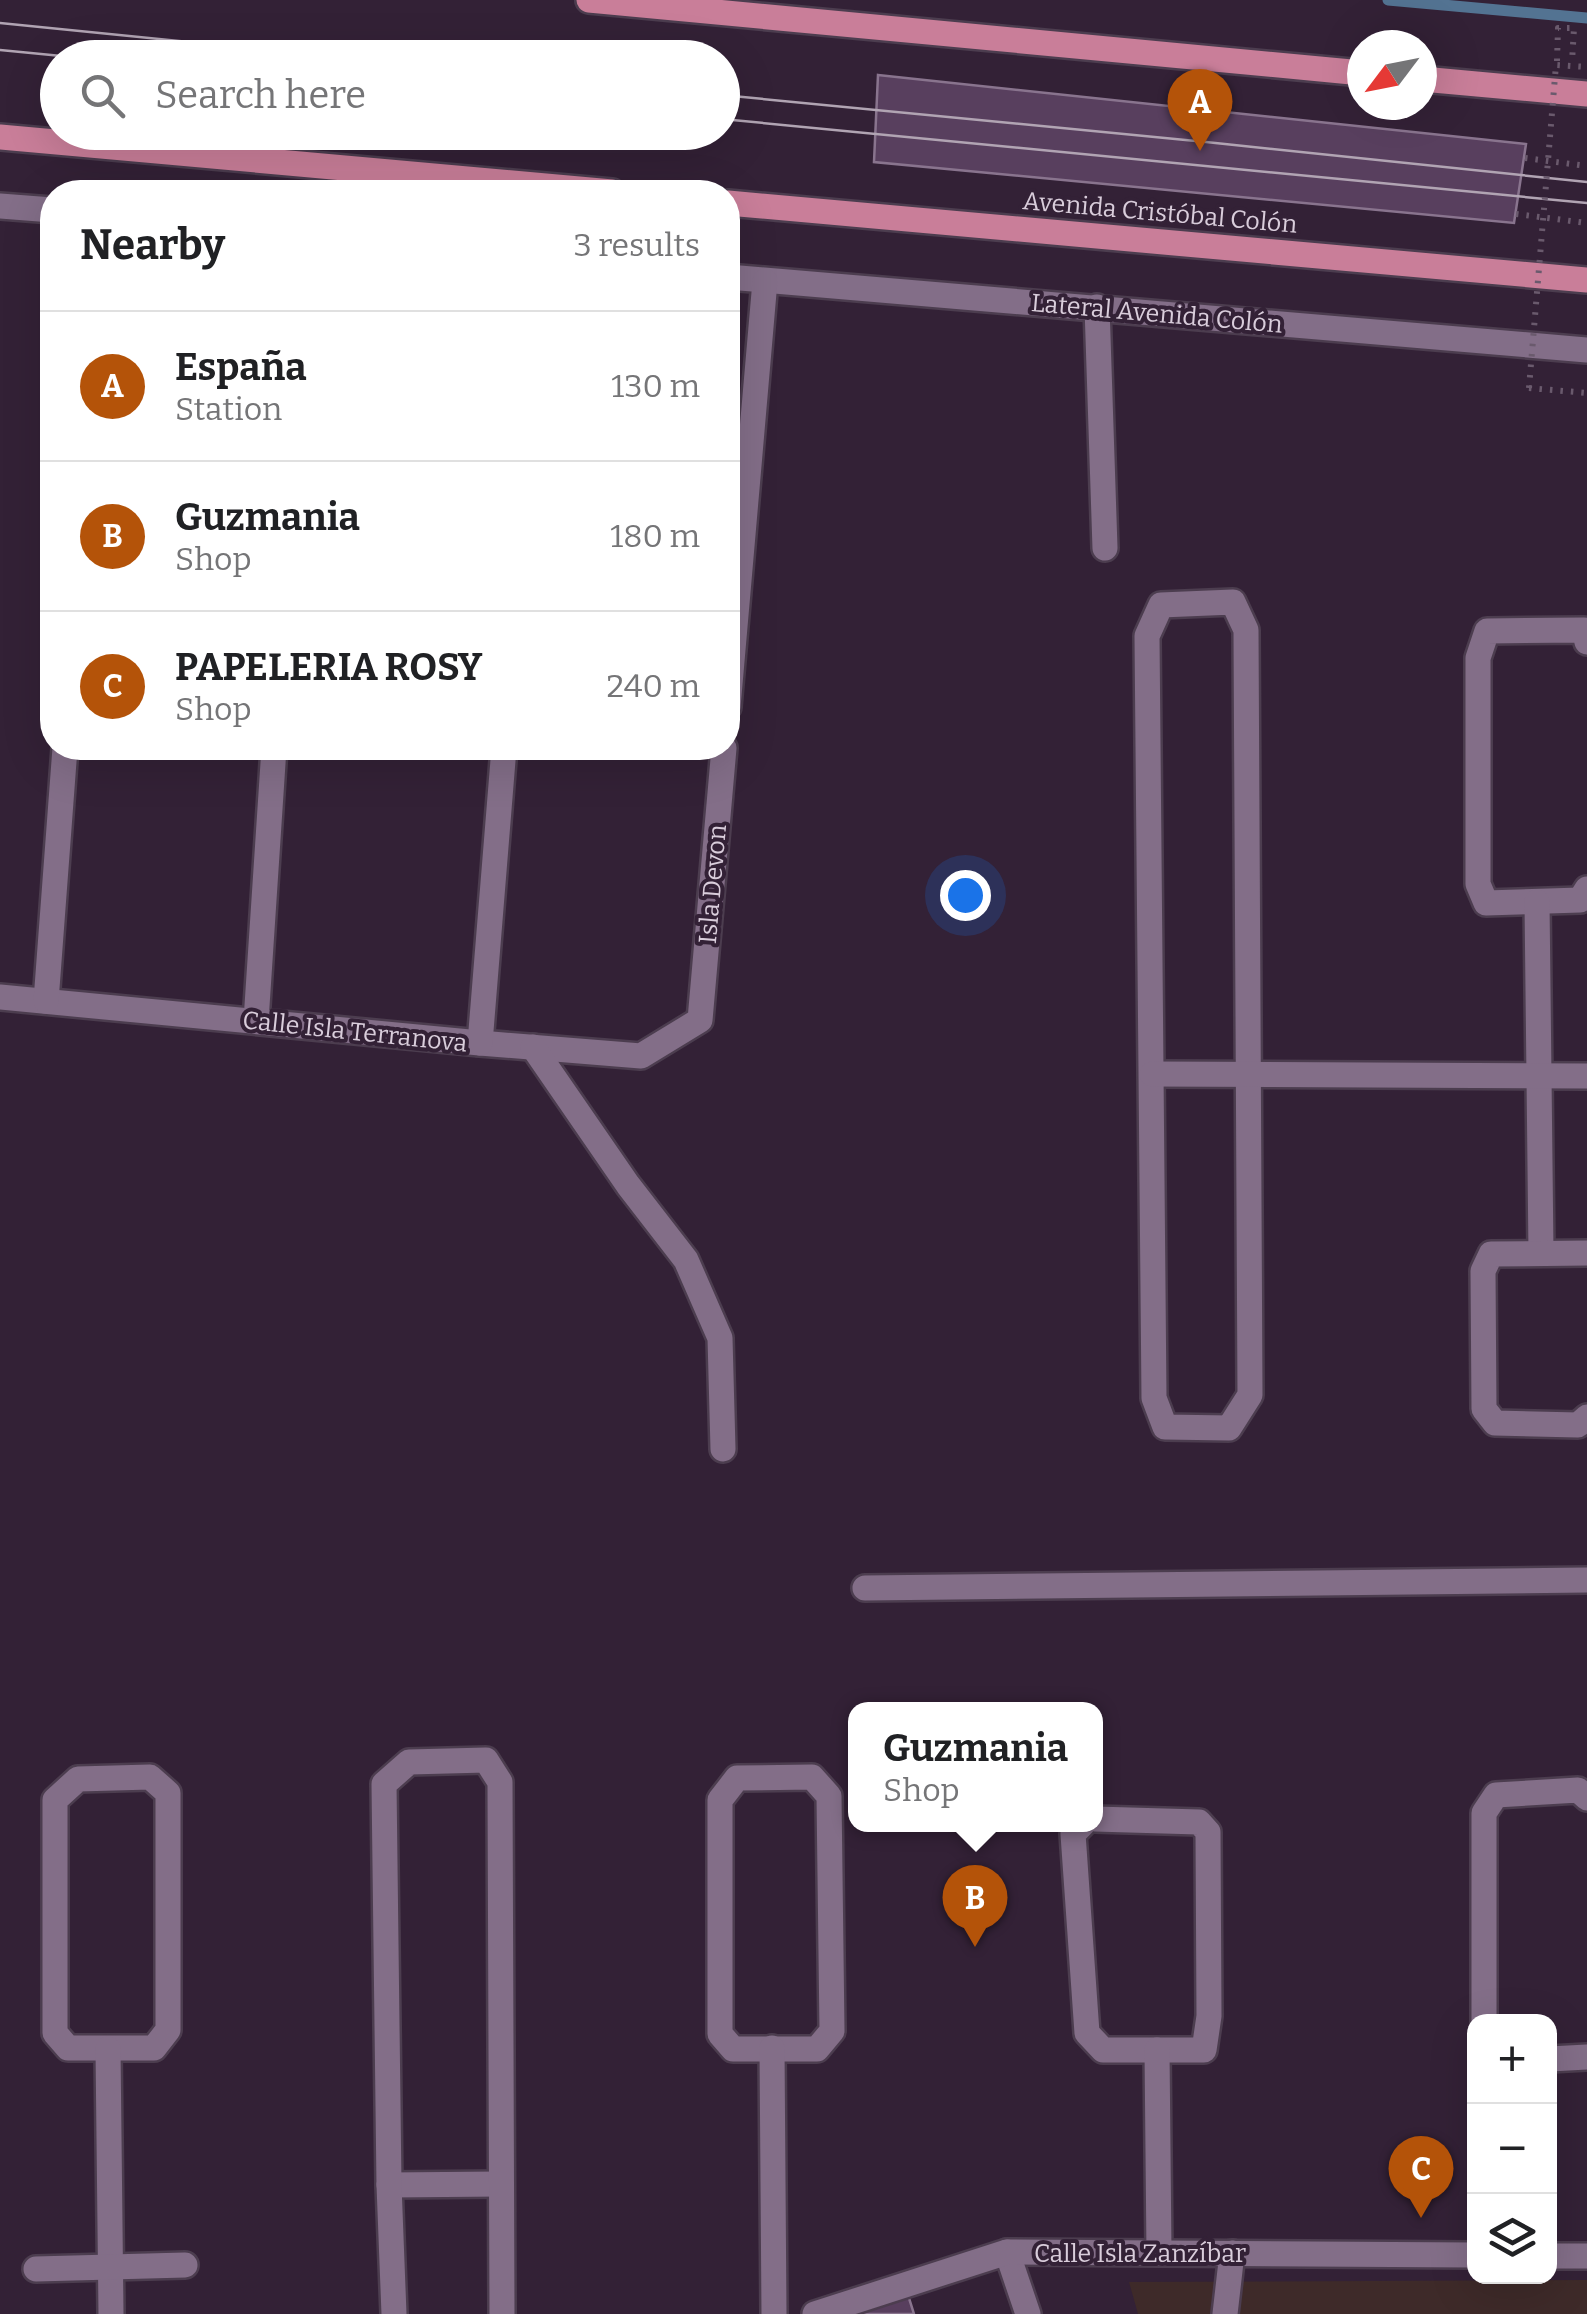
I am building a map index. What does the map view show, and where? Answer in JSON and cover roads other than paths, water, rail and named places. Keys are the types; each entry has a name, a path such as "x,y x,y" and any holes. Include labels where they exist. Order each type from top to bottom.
{"main road":[{"path":"589,0 1347,72"},
{"path":"1437,79 1580,84"},
{"path":"0,138 40,142"},
{"path":"136,150 476,180"},
{"name":"Avenida Cristóbal Colón","path":"740,204 1587,280"}],"street":[{"path":"0,206 40,209"},
{"name":"Lateral Avenida Colón","path":"740,278 1587,350"},
{"path":"740,572 766,281"},
{"path":"1097,308 1104,548"},
{"path":"1233,602 1246,630 1250,1395 1229,1428 1165,1428 1154,1398 1152,1074 1147,636 1161,605 1233,602"},
{"path":"1587,642 1584,630 1487,630 1478,658 1478,884 1486,903 1580,900 1587,889"},
{"path":"46,1002 64,760"},
{"path":"256,1021 273,760"},
{"path":"480,1043 503,760"},
{"name":"Isla Devon","path":"700,1020 723,760"},
{"path":"1537,902 1541,1252"},
{"name":"Calle Isla Terranova","path":"0,997 641,1056 700,1020"},
{"path":"533,1047 628,1185 686,1260 720,1338 724,1450"},
{"path":"1152,1074 1587,1076"},
{"path":"1587,1253 1491,1254 1483,1271 1484,1409 1495,1423 1578,1425 1587,1417"},
{"path":"864,1588 1587,1580"},
{"path":"394,2314 384,1784 410,1762 486,1760 500,1782 502,2314"},
{"path":"812,1777 829,1796 832,2031 817,2049 772,2048 733,2048 720,2034 720,1800 737,1778 812,1777"},
{"path":"150,1778 168,1793 168,2030 154,2048 108,2048 68,2048 55,2032 56,1800 78,1779 150,1778"},
{"path":"1484,2014 1484,1813 1496,1794 1578,1790 1587,1798"},
{"path":"1074,1832 1086,2033 1103,2050 1204,2050 1209,2016 1208,1832 1199,1822 1103,1819"},
{"path":"108,2048 111,2314"},
{"path":"772,2048 774,2314"},
{"path":"1157,2050 1158,2253"},
{"path":"1557,2058 1587,2056"},
{"path":"389,2185 500,2184"},
{"path":"1007,2252 1028,2314"},
{"name":"Calle Isla Zanzíbar","path":"814,2314 1007,2252 1467,2255"},
{"path":"1225,2314 1232,2253"},
{"path":"1557,2256 1587,2256"},
{"path":"36,2270 185,2266"}],"waterway":[{"path":"1388,0 1587,18"}],"tram line":[{"path":"0,23 169,40"},
{"path":"0,50 40,54"},
{"path":"740,97 1587,182"},
{"path":"740,121 1587,203"}],"place":[{"name":"España","path":"1200,151"},
{"name":"Guzmania","path":"975,1947"},
{"name":"PAPELERIA ROSY","path":"1421,2218"}]}
